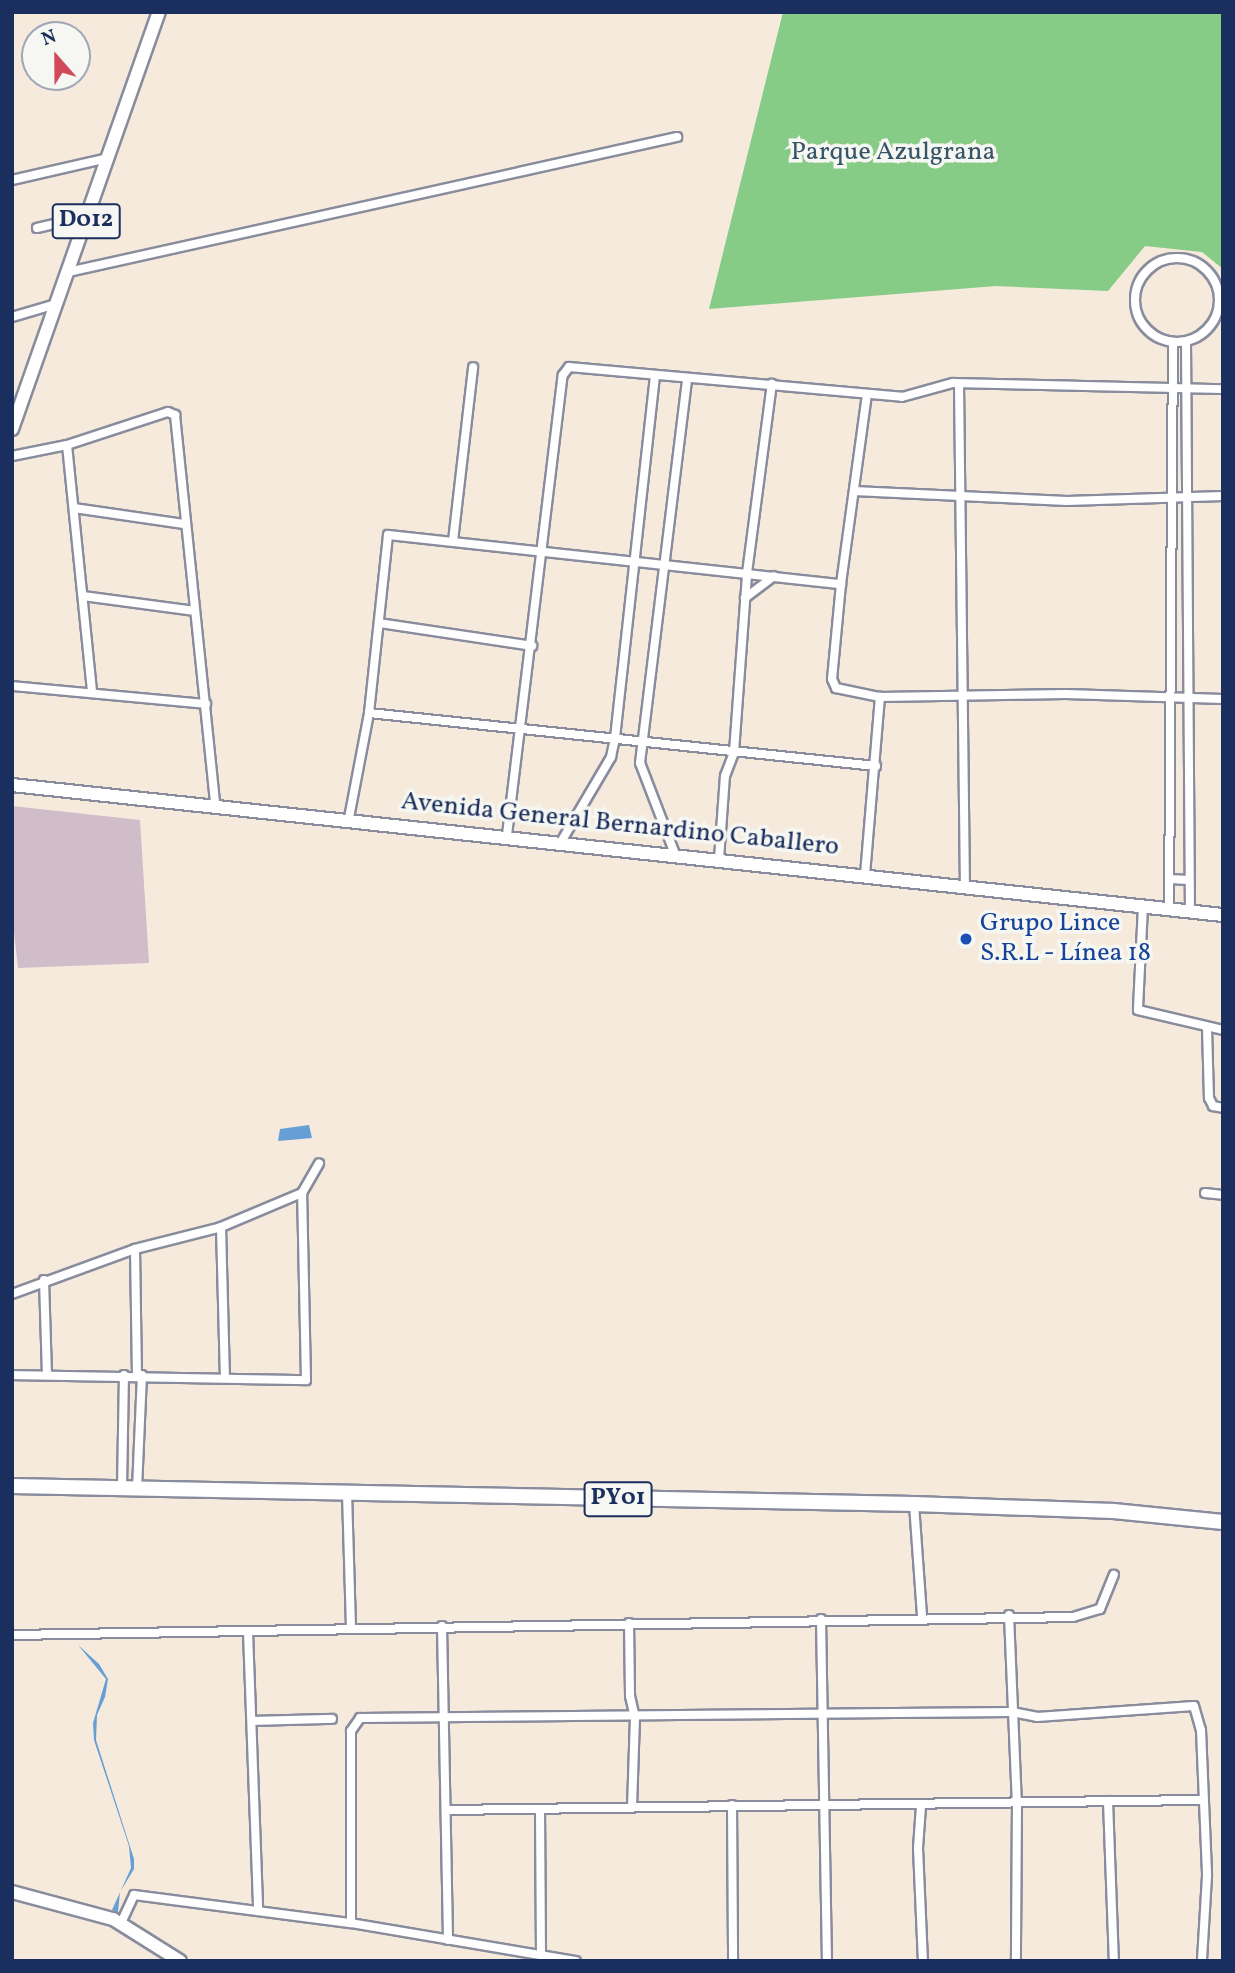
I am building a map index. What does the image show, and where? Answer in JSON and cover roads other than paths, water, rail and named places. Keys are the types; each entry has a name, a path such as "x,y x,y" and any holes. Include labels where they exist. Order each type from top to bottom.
{"highway":[{"name":"PY01","path":"12,1486 914,1504 1113,1511 1223,1522"}],"main road":[{"name":"D012","path":"12,429 159,12"},
{"name":"Avenida General Bernardino Caballero","path":"12,785 215,803 1223,915"},
{"path":"12,1892 117,1921 180,1961"}],"street":[{"path":"68,272 625,152 677,136"},
{"path":"12,180 108,157"},
{"path":"37,228 88,216"},
{"path":"1169,259 1189,259 1212,275 1222,302 1210,328 1186,342 1160,340 1140,322 1135,296 1146,272 1169,259"},
{"path":"12,317 56,304"},
{"path":"1186,342 1186,696 1190,911"},
{"path":"1169,909 1173,343"},
{"path":"507,835 523,730 565,370 572,365 902,397 959,384 1188,391 1223,389"},
{"path":"453,541 473,367"},
{"path":"561,842 611,757 615,738 655,375"},
{"path":"676,854 643,780 642,741 687,378"},
{"path":"719,859 725,776 734,752 747,573 772,384"},
{"path":"959,384 966,695 965,886"},
{"path":"867,394 841,584 834,684 849,694 880,697 1186,696 1223,699"},
{"path":"12,456 66,445 172,412 215,803"},
{"path":"66,445 92,690"},
{"path":"854,491 1067,501 1172,500 1223,496"},
{"path":"74,508 184,524"},
{"path":"349,818 369,713 388,535 841,584"},
{"path":"745,598 774,576"},
{"path":"83,596 195,611"},
{"path":"379,623 532,646"},
{"path":"12,686 92,690 206,704"},
{"path":"864,875 876,766 880,697"},
{"path":"369,713 876,766"},
{"path":"1169,879 1189,880"},
{"path":"1143,906 1138,1010 1223,1030"},
{"path":"1207,1028 1209,1098 1213,1106 1223,1108"},
{"path":"12,1375 225,1377 302,1382 310,1377 302,1193 319,1164"},
{"path":"12,1294 44,1280 135,1249 221,1227 302,1193"},
{"path":"1205,1193 1223,1195"},
{"path":"221,1227 225,1377"},
{"path":"135,1249 140,1375 137,1489"},
{"path":"44,1280 47,1375"},
{"path":"122,1488 124,1375"},
{"path":"347,1493 351,1629"},
{"path":"914,1504 922,1616"},
{"path":"12,1635 1094,1613 1114,1575"},
{"path":"1009,1615 1017,1803 1016,1961"},
{"path":"821,1619 827,1961"},
{"path":"629,1623 630,1696 635,1717 632,1807"},
{"path":"442,1626 448,1940"},
{"path":"248,1632 254,1721 258,1910"},
{"path":"351,1923 354,1722 360,1718 1012,1712 1037,1717 1194,1706 1201,1730 1201,1800 1207,1876 1202,1961"},
{"path":"254,1721 331,1718"},
{"path":"446,1810 732,1805 921,1806 1201,1800"},
{"path":"1108,1801 1114,1961"},
{"path":"732,1805 733,1961"},
{"path":"921,1806 918,1848 923,1961"},
{"path":"540,1809 541,1954"},
{"path":"117,1921 134,1895 351,1923 576,1961"}],"water":[{"path":"309,1125 312,1138 278,1141 280,1129"},
{"path":"78,1645 99,1664 108,1679 105,1697 97,1715 96,1740 134,1859 134,1869 121,1891 131,1868 129,1846 94,1740 93,1723 106,1679"},
{"path":"120,1892 118,1912 112,1910"}],"place":[{"name":"Grupo Lince S.R.L - Línea 18","path":"966,939"}],"park label":[{"name":"Parque Azulgrana","path":"893,153"}]}
